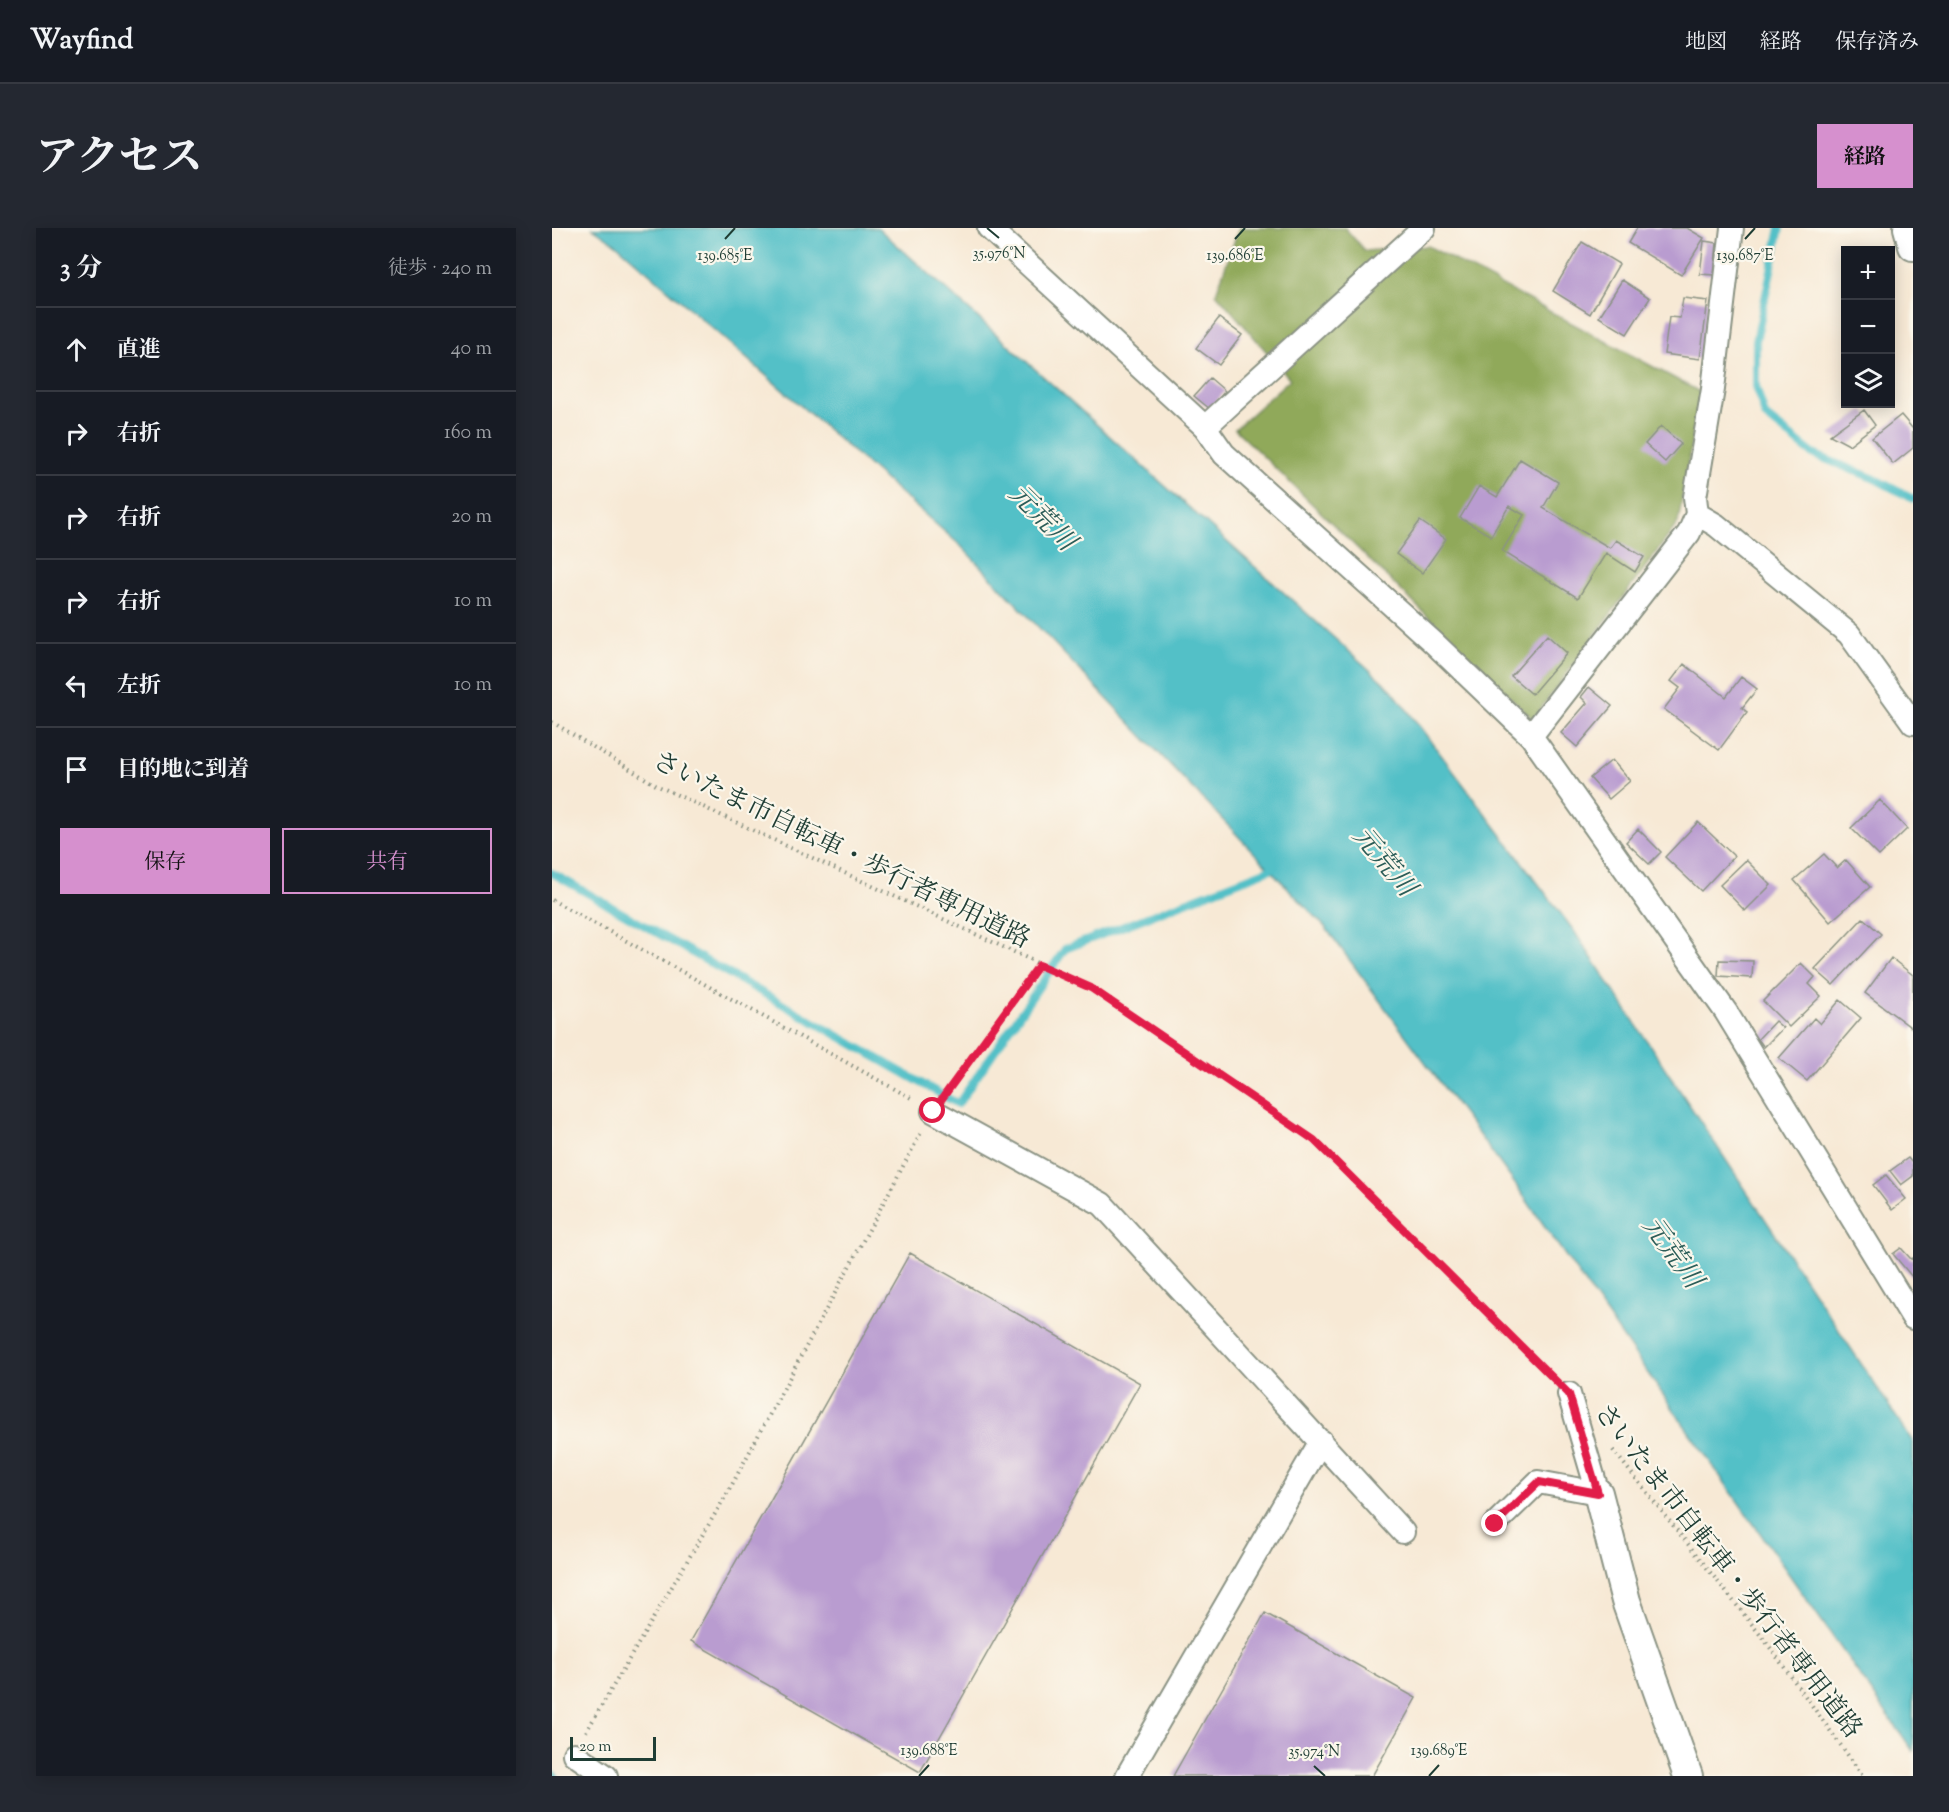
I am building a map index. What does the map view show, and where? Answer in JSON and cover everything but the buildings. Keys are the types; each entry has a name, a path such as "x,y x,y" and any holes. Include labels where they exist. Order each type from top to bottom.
{"street":[{"path":"989,228 1205,427 1224,454 1434,643 1531,736 1726,1012 1913,1318"},
{"path":"1205,427 1424,228"},
{"path":"1531,736 1689,533 1698,514 1695,497 1713,388 1732,228"},
{"path":"1908,228 1913,246"},
{"path":"1698,514 1716,525 1850,634 1913,723"},
{"path":"933,1111 1102,1204 1403,1532"},
{"path":"1569,1394 1626,1601 1688,1776"},
{"path":"1127,1776 1321,1441"},
{"path":"1495,1524 1539,1482 1598,1493"},
{"path":"574,1754 606,1776"}],"path":[{"name":"さいたま市自転車・歩行者専用道路","path":"552,723 656,785 1091,988 1314,1140 1569,1394"},
{"path":"552,900 933,1111"},
{"path":"574,1754 728,1492 933,1111 1040,965"},
{"name":"さいたま市自転車・歩行者専用道路","path":"1612,1449 1766,1642 1863,1776"}],"green space":[{"path":"1239,228 1345,228 1365,251 1428,246 1700,392 1678,523 1533,719 1235,429 1290,379 1216,293"}],"water":[{"name":"元荒川","path":"593,228 878,228 1392,690 1574,931 1913,1442 1913,1751 1513,1181 1326,928 961,546 616,244"}],"waterway":[{"path":"1780,228 1756,341 1756,386 1765,416 1813,454 1875,479 1913,499"},
{"path":"552,873 958,1104 1065,949 1281,865"}],"route":[{"path":"933,1111 1039,965 1091,988 1314,1140 1569,1394 1598,1493 1539,1482 1495,1524"}]}
